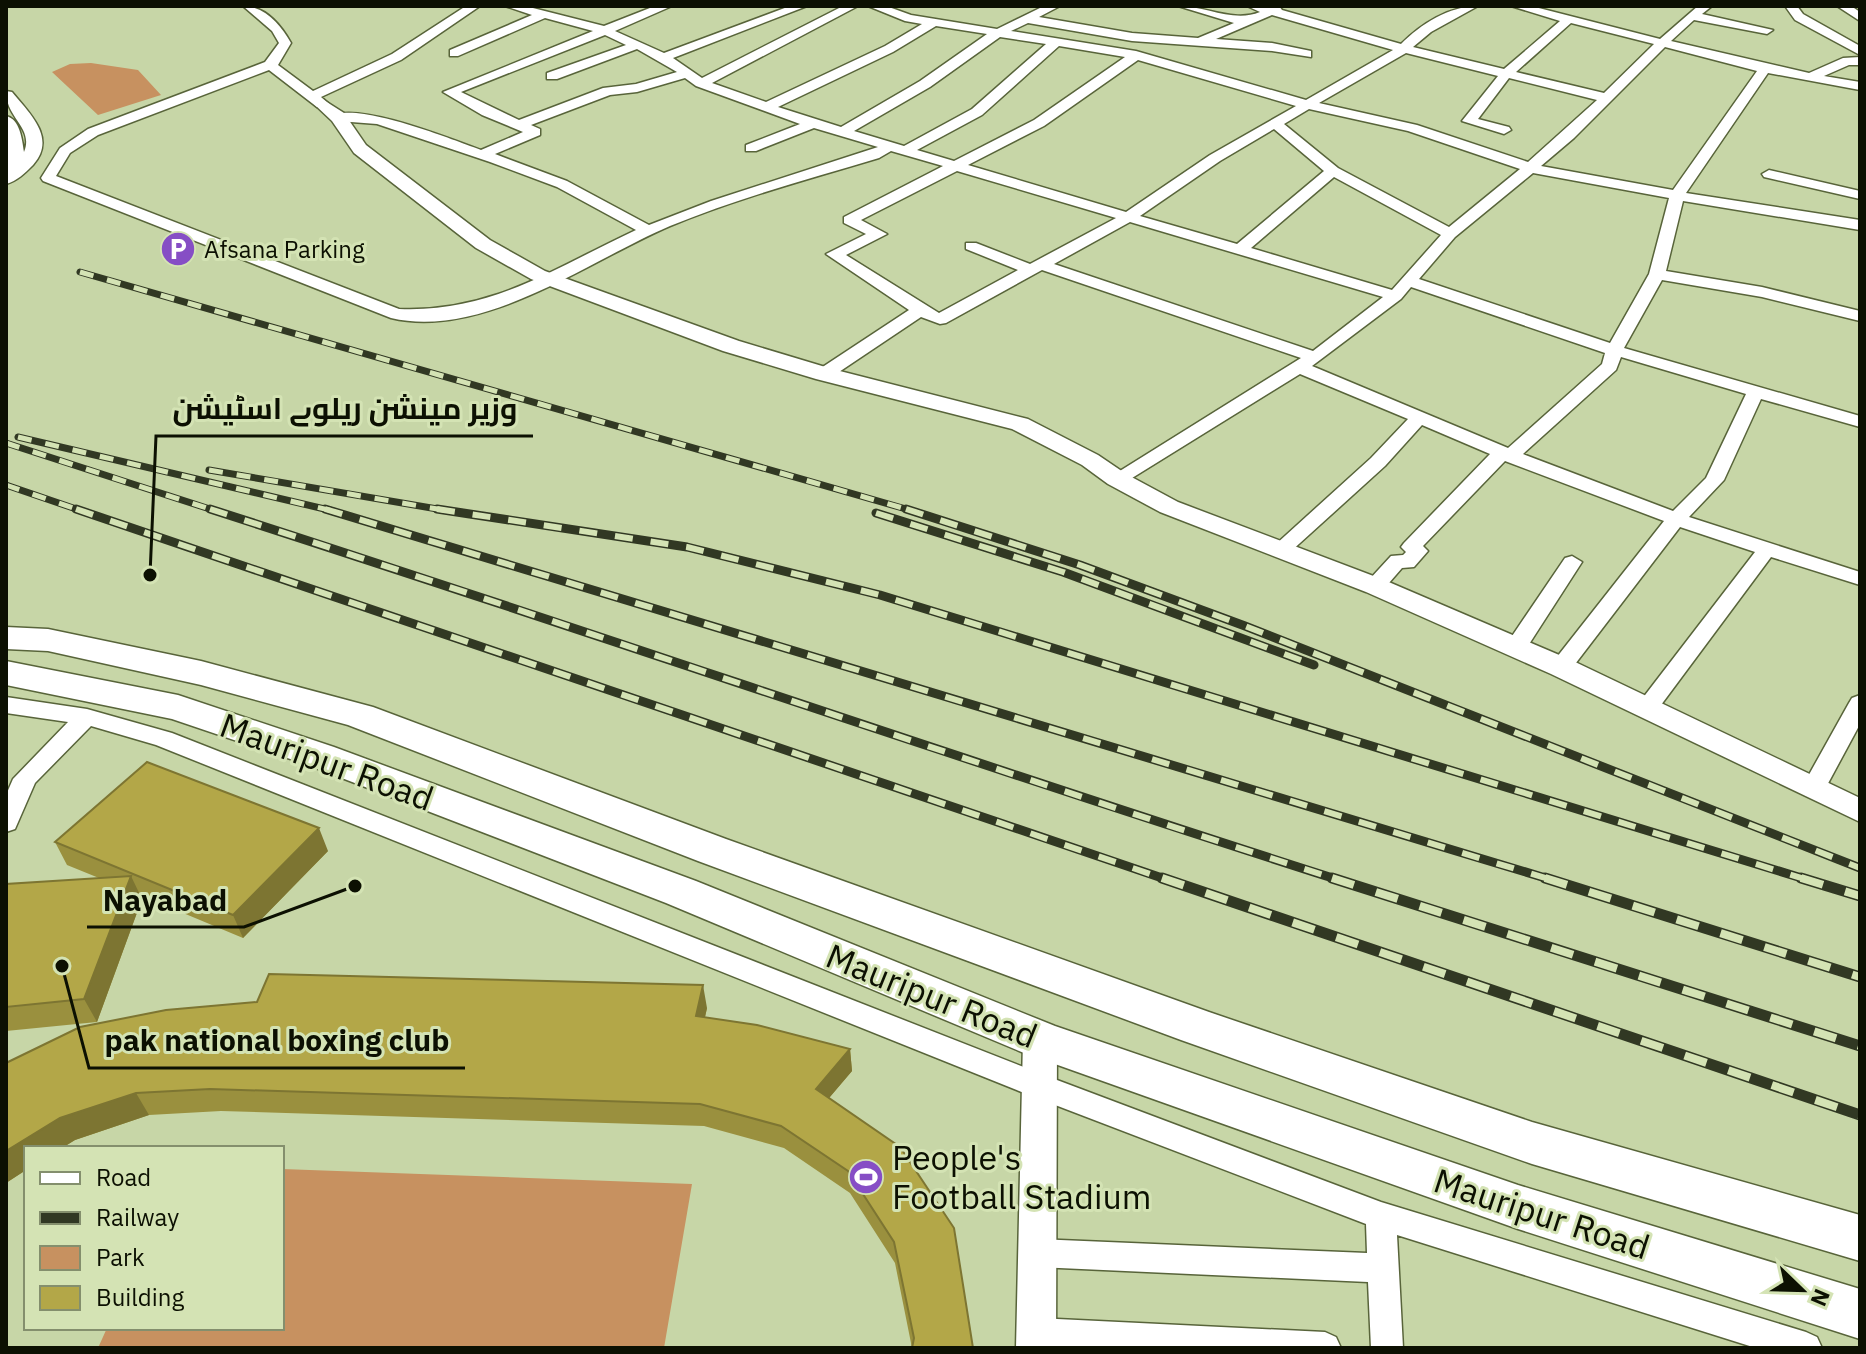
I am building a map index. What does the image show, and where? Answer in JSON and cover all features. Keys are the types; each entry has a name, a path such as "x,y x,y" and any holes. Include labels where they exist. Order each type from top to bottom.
{"highway":[{"name":"Mauripur Road","path":"6,638 48,640 201,673 360,716 712,850 1226,1037 1532,1143 1860,1238"},
{"name":"Mauripur Road","path":"6,673 178,708 321,756 681,892 1040,1040 1518,1207 1860,1314"}],"street":[{"path":"249,6 277,29 285,43 280,55 270,65 93,132 71,144 54,160 48,178 397,314 428,316 450,313 549,280 649,231 735,198 898,148 977,112 1058,40"},
{"path":"324,106 364,75 442,29 474,6"},
{"path":"511,6 604,30 664,57 701,83 815,123 1395,296"},
{"path":"481,155 535,132 450,92 666,6"},
{"path":"664,57 801,6"},
{"path":"701,83 852,6"},
{"path":"874,6 909,18 1136,55 1308,105 1412,128 1531,168 1860,225"},
{"path":"909,18 935,6"},
{"path":"844,131 925,84 997,33 1054,6"},
{"path":"1184,6 1245,22"},
{"path":"1253,6 1276,9 1404,49 1606,98"},
{"path":"1136,55 1039,123 849,220 879,234 834,254 920,310 940,319 1127,218 1215,158 1404,49 1414,37 1437,22 1472,6"},
{"path":"1517,6 1536,8 1660,45 1765,69 1860,86"},
{"path":"1117,479 1306,362 1395,296 1450,234 1531,168 1691,16 1706,6"},
{"path":"1791,6 1799,17 1860,51"},
{"path":"1843,6 1860,17"},
{"path":"1196,43 1276,9"},
{"path":"442,29 471,38 538,12"},
{"path":"454,53 538,12"},
{"path":"1691,16 1767,30"},
{"path":"1027,19 1132,37 1272,47 1307,54"},
{"path":"1504,130 1469,121 1505,75 1569,19"},
{"path":"767,107 889,49 934,22"},
{"path":"552,76 640,44"},
{"path":"1810,77 1847,61 1860,61"},
{"path":"270,65 324,106 360,149 483,244 549,280 731,346 824,374 1020,424 1090,460 1117,479 1169,507 1375,586 1516,647 1860,811"},
{"path":"1375,586 1398,560 1407,563 1418,551 1411,547 1506,454 1610,366 1614,350 1657,274 1677,195 1765,69"},
{"path":"519,125 608,91 637,88 687,73"},
{"path":"6,96 33,127 37,138 25,161 6,178"},
{"path":"324,106 379,120 562,184 649,231"},
{"path":"6,121 13,136 15,152 6,164"},
{"path":"751,148 815,123"},
{"path":"1276,124 1333,171 1450,234"},
{"path":"1238,251 1333,171"},
{"path":"1769,174 1860,195"},
{"path":"971,246 1306,362 1419,418 1506,454 1676,519 1860,579"},
{"path":"1657,274 1762,292 1860,316"},
{"path":"1408,281 1614,350 1860,422"},
{"path":"824,374 920,310"},
{"path":"1561,667 1676,519 1714,480 1756,391"},
{"path":"1282,549 1378,462 1419,418"},
{"path":"1647,708 1767,549"},
{"path":"1516,647 1572,562"},
{"path":"1813,789 1860,703"},
{"path":"6,705 87,717 164,739 1039,1086 1381,1216 1806,1348"},
{"path":"6,823 25,779 87,717"},
{"path":"1040,1040 1036,1340 1325,1348"},
{"path":"1381,1216 1387,1348"},
{"path":"1037,1253 1334,1264 1383,1269"}],"green space":[{"path":"91,63 138,70 161,95 98,115 52,72 70,64"},
{"path":"284,1169 692,1184 664,1348 98,1348 106,1330 284,1330"}],"building":[{"path":"147,762 319,828 233,915 55,842"},
{"path":"131,876 84,999 6,1007 6,884"},
{"name":"People's Football Stadium","path":"269,974 703,985 696,1016 757,1025 850,1049 816,1089 900,1147 954,1228 973,1348 912,1348 914,1338 894,1242 848,1171 781,1126 700,1104 210,1089 136,1093 60,1118 6,1151 6,1063 80,1027 166,1010 257,1002"}],"railway":[{"path":"80,272 913,511"},
{"path":"18,437 327,510"},
{"path":"6,443 216,511"},
{"path":"209,470 440,509"},
{"path":"6,485 82,511"},
{"path":"76,509 1168,880"},
{"path":"210,509 1339,880"},
{"path":"440,509 687,547 880,595 1808,880"},
{"path":"440,509 449,511"},
{"path":"906,509 1080,565 1245,626 1860,868"},
{"path":"327,510 333,511"},
{"path":"327,510 1552,880"},
{"path":"876,513 1063,572 1314,665"},
{"path":"1162,878 1860,1115"},
{"path":"1332,878 1860,1046"},
{"path":"1545,878 1860,977"},
{"path":"1801,878 1860,896"}],"place":[{"name":"Afsana Parking","path":"178,249"},
{"name":"وزیر مینشن ریلوے اسٹیشن","path":"150,575"},
{"name":"Nayabad","path":"355,886"},
{"name":"pak national boxing club","path":"62,966"},
{"name":"People's Football Stadium","path":"866,1177"}]}
